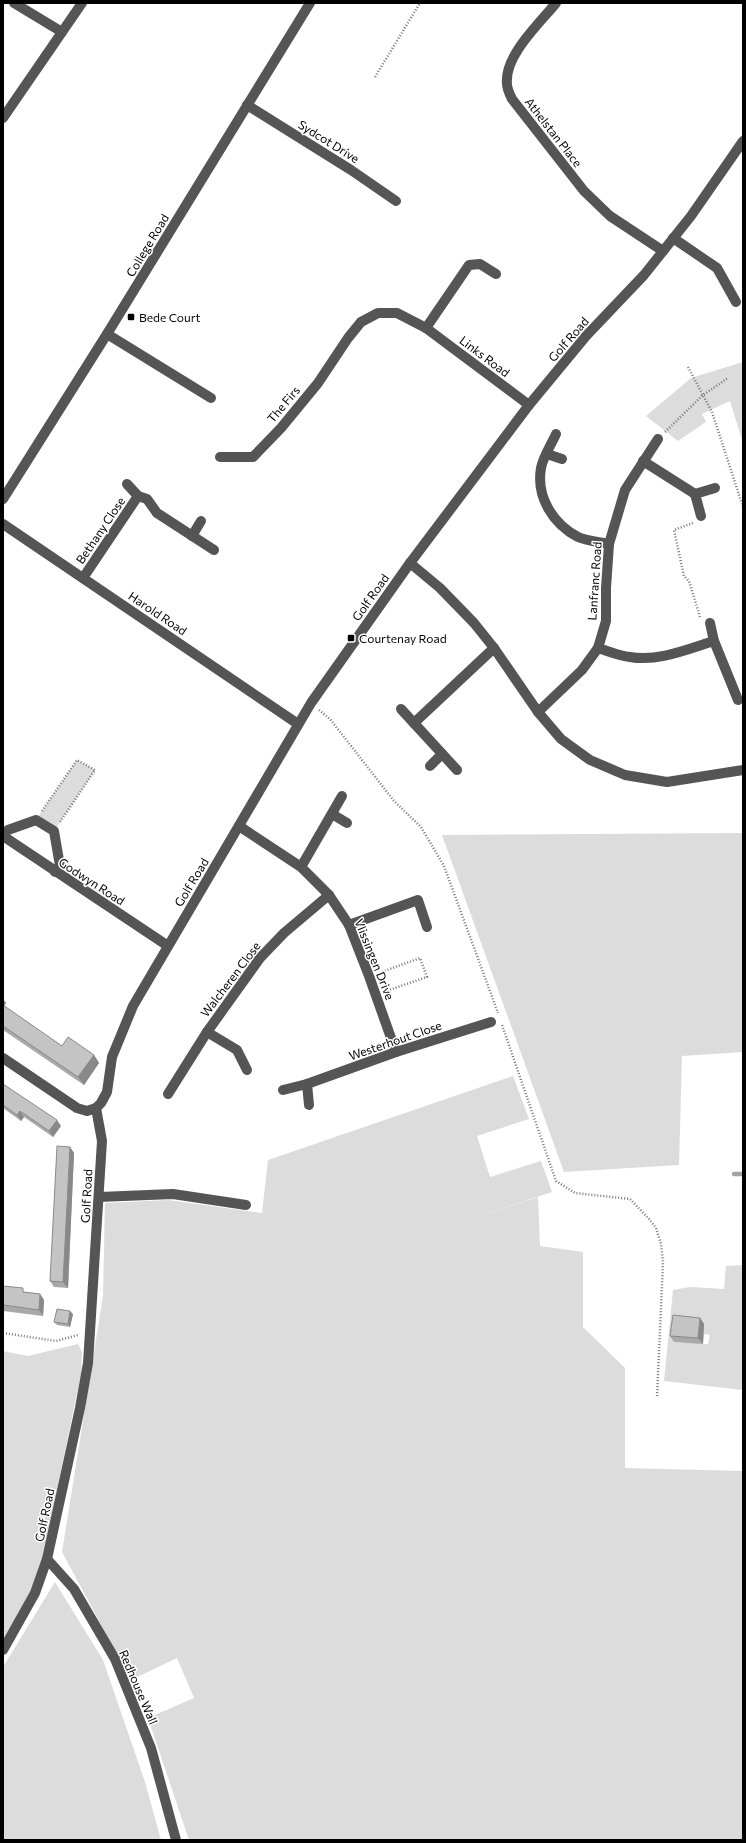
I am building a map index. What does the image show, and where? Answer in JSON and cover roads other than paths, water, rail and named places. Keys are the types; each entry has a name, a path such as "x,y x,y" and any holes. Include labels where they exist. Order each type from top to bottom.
{"street":[{"path":"14,3 62,32"},
{"path":"3,118 82,3"},
{"name":"College Road","path":"3,499 108,334 310,3"},
{"name":"Athelstan Place","path":"556,3 515,53 508,70 506,85 512,99 584,191 610,216 663,251"},
{"name":"Sydcot Drive","path":"247,106 351,170 396,201"},
{"name":"Golf Road","path":"3,1650 35,1593 47,1559 80,1408 88,1363 102,1141 96,1108 101,1103 107,1092 112,1057 133,1006 298,724 410,563 529,405 582,341 644,275 663,251 743,141"},
{"path":"673,238 717,268 736,302"},
{"path":"426,328 469,265 480,264 496,274"},
{"name":"Links Road","path":"348,338 361,322 378,313 397,313 426,328 529,405"},
{"path":"108,334 211,398"},
{"name":"The Firs","path":"220,457 253,457 281,428 318,382 348,338"},
{"path":"556,434 541,467 539,485 544,503 557,522 579,537 608,544"},
{"name":"Lanfranc Road","path":"538,712 582,670 598,648 606,621 608,544 625,490 658,439"},
{"path":"547,454 562,459"},
{"path":"643,461 695,494 701,516"},
{"name":"Bethany Close","path":"127,484 138,496 147,499 157,513 214,550"},
{"path":"695,494 715,488"},
{"name":"Bethany Close","path":"83,578 138,496"},
{"path":"192,536 201,521"},
{"name":"Harold Road","path":"3,524 298,724"},
{"path":"410,563 440,588 474,623 494,648 538,712 561,739 590,760 625,776 667,782 743,770"},
{"path":"710,623 714,641 738,700"},
{"path":"598,648 631,658 654,658 714,641"},
{"path":"414,722 494,648"},
{"path":"401,709 457,770"},
{"path":"430,766 442,754"},
{"path":"301,867 342,796"},
{"path":"332,814 347,823"},
{"path":"3,836 8,830 36,820 54,831 60,866 55,872"},
{"name":"Vlissingen Drive","path":"239,826 301,867 329,895 349,925 376,994 396,1052"},
{"name":"Godwyn Road","path":"3,836 168,946"},
{"name":"Walcheren Close","path":"168,1094 208,1032 260,958 270,946 329,895"},
{"path":"349,925 418,900 428,927"},
{"name":"Westerhout Close","path":"283,1090 307,1084 396,1052 498,1021"},
{"name":"Walcheren Close","path":"208,1032 237,1050 247,1070"},
{"path":"3,1058 78,1108 87,1111 96,1108"},
{"path":"307,1084 309,1104"},
{"path":"99,1197 173,1194 246,1205"},
{"name":"Redhouse Wall","path":"47,1559 74,1588 115,1659 151,1748 176,1840"}],"waterway":[{"path":"734,1174 743,1174"}],"place":[{"name":"Bede Court","path":"131,317"},
{"name":"Courtenay Road","path":"351,638"}]}
